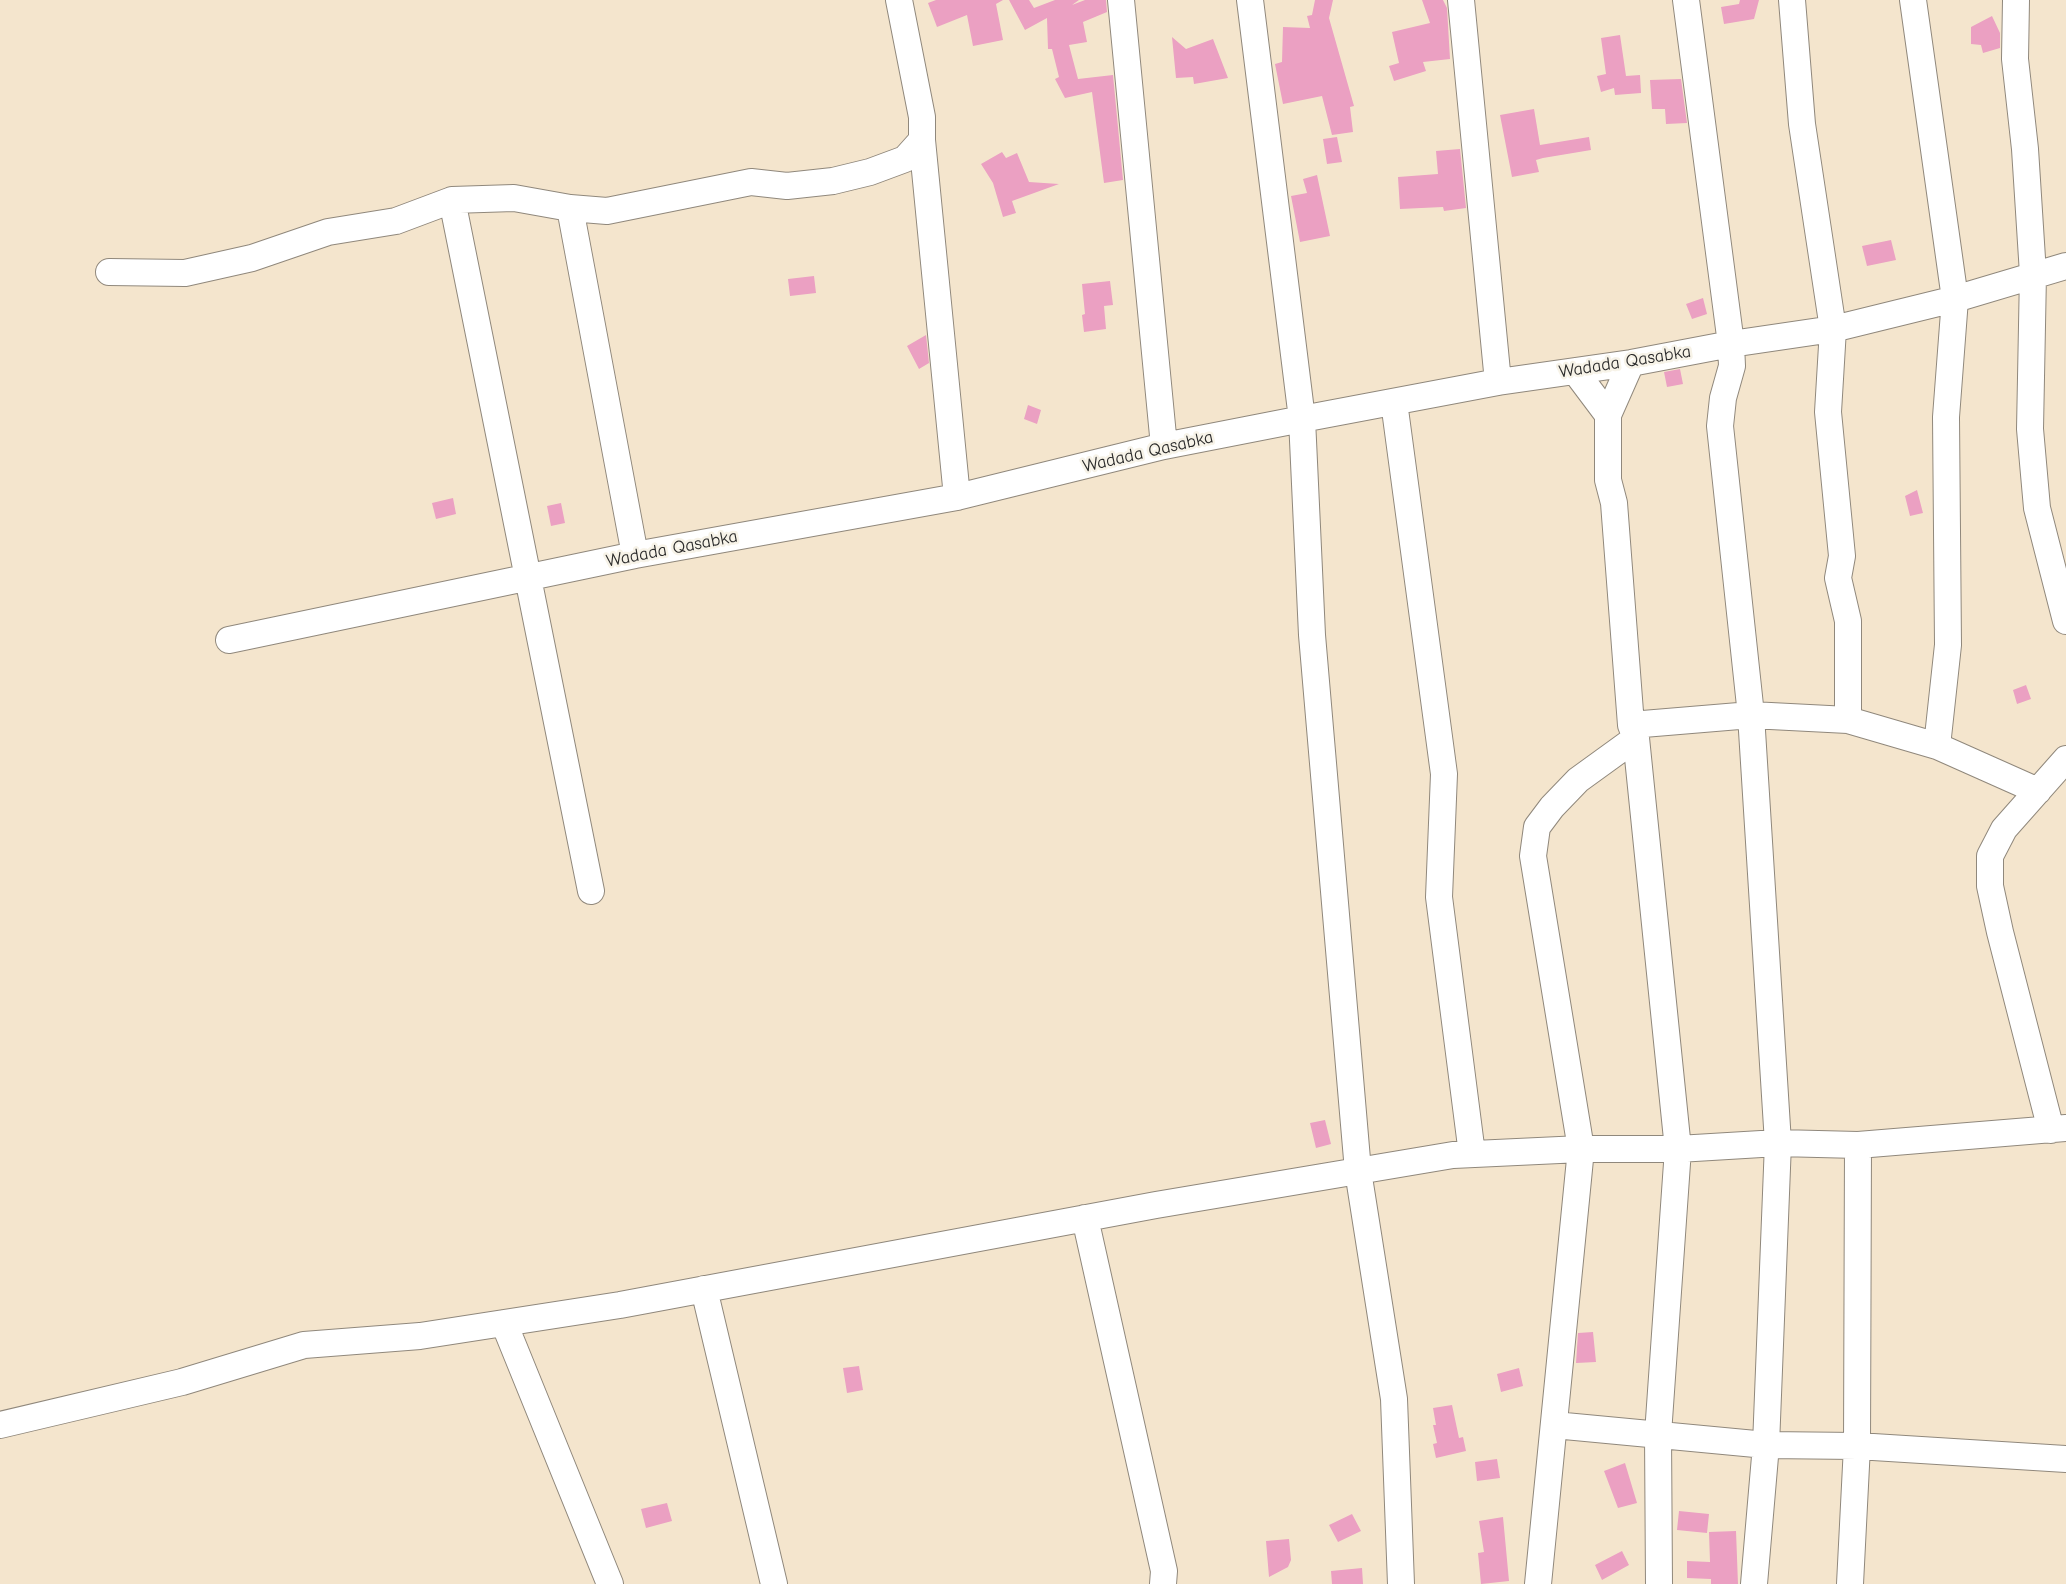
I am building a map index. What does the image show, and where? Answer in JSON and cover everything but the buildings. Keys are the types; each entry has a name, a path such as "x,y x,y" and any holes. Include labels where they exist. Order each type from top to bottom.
{"street":[{"path":"899,0 922,117 922,140 957,497"},
{"path":"1121,0 1164,446"},
{"path":"1250,0 1302,420 1312,635 1358,1171 1394,1400 1401,1584"},
{"path":"1461,0 1498,382"},
{"path":"1686,0 1731,344 1732,366 1723,398 1720,426 1751,715 1778,1143 1766,1445 1754,1584"},
{"path":"1792,0 1803,124 1833,329 1828,412 1842,556 1838,578 1848,621 1848,720"},
{"path":"1913,0 1955,299 1946,417 1948,645 1937,746"},
{"path":"2016,0 2015,60 2025,148 2033,274 2030,429 2037,508 2066,621"},
{"path":"109,272 185,273 252,258 328,232 396,221 452,200 514,198 570,208 608,211 751,182 787,186 833,181 905,159 922,140"},
{"path":"452,200 591,891"},
{"path":"570,208 635,555"},
{"name":"Wadada Qasabka","path":"229,640 635,555 957,497 1164,446 1498,382 1631,363 1731,344 1833,329 1955,299 2066,266"},
{"path":"1631,363 1608,415 1608,480 1614,503 1633,732 1678,1149 1658,1434 1659,1584"},
{"path":"1575,371 1608,415"},
{"path":"1394,402 1444,774 1439,897 1472,1154"},
{"path":"1538,1584 1581,1149 1533,856 1537,827 1552,807 1578,780 1633,732 1751,715 1848,720 1937,746 2038,791"},
{"path":"0,1425 182,1382 303,1346 420,1336 620,1305 1085,1218 1358,1171 1472,1154 1581,1149 1678,1149 1778,1143 1858,1144 2058,1129 1990,886 1990,856 2004,829 2066,759"},
{"path":"1850,1584 1857,1446 1858,1144"},
{"path":"1085,1218 1164,1571 1163,1584"},
{"path":"704,1289 774,1584"},
{"path":"504,1323 610,1584"},
{"path":"1554,1425 1766,1445 1857,1446 2066,1459"}]}
